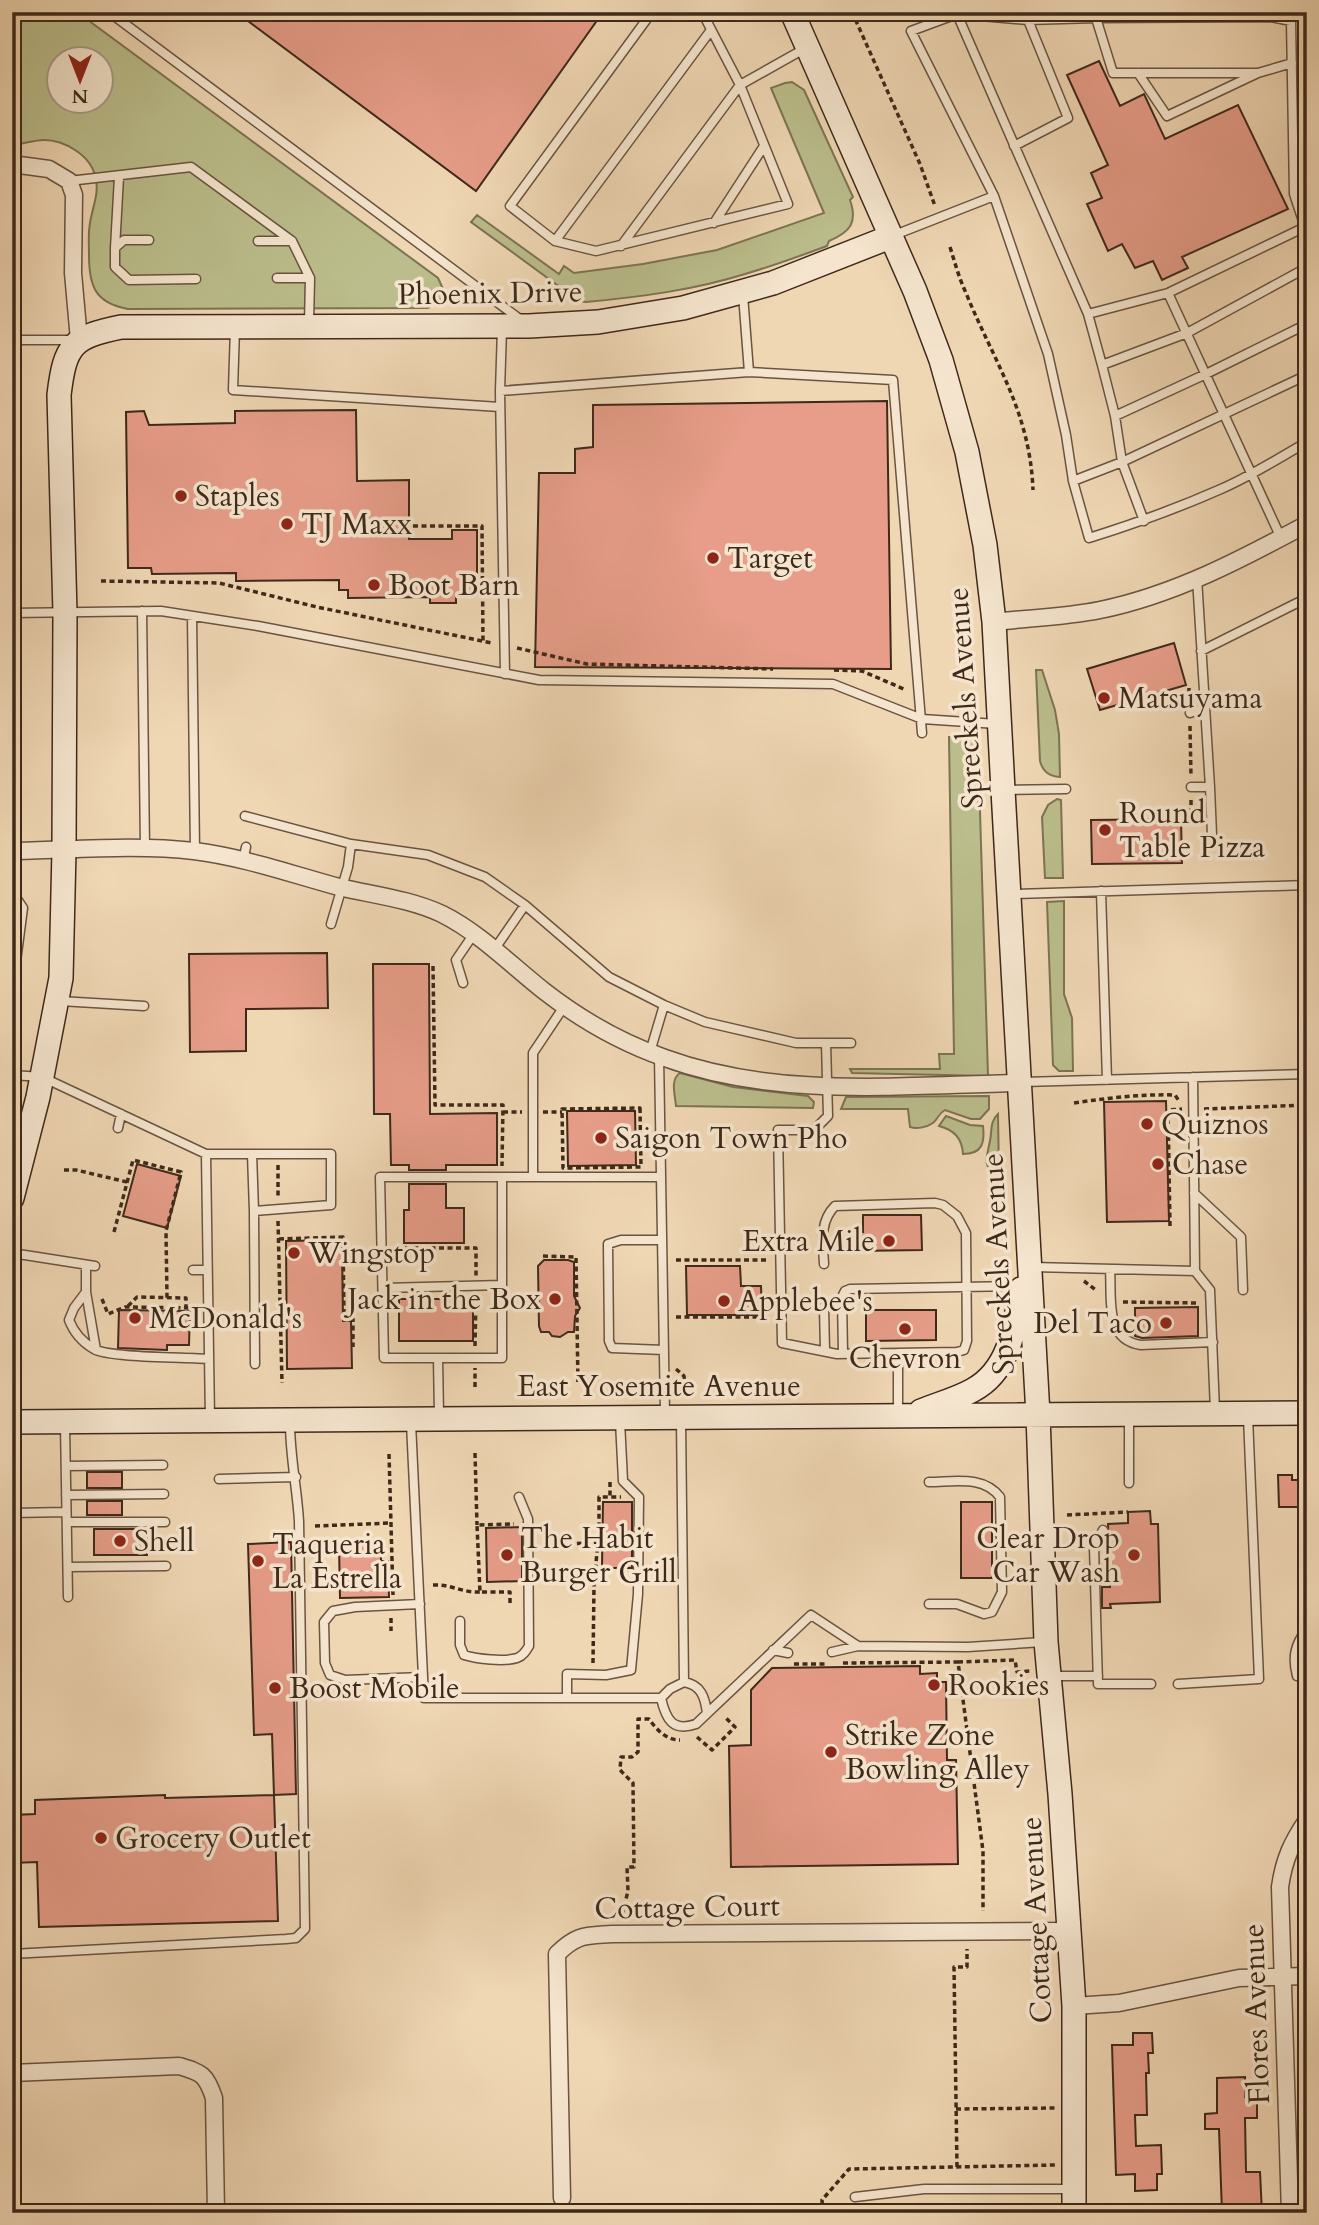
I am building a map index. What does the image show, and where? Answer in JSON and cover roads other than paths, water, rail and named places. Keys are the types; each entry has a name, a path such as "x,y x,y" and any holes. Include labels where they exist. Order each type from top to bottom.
{"street":[{"name":"Spreckels Avenue","path":"792,12 915,290 941,360 967,452 985,545 994,622 1026,1266 1038,1415"},
{"path":"12,164 48,169 69,181 74,195 73,273 79,340 66,355 59,395 65,613 63,957 42,1077 12,1198"},
{"name":"Phoenix Drive","path":"79,340 90,333 121,327 529,326 598,322 683,309 773,284 890,237"},
{"path":"994,622 1100,610 1161,593 1238,561 1307,524"},
{"path":"12,851 145,849 244,854 341,887 384,896 441,914 473,934 545,992 616,1037 654,1054 700,1069 769,1082 827,1087 1019,1083"},
{"path":"903,1416 974,1390 993,1374 1003,1359 1014,1332 1026,1266"},
{"name":"East Yosemite Avenue","path":"12,1422 1307,1413"},
{"name":"Cottage Avenue","path":"1038,1415 1046,1642 1039,1673 1060,1794 1074,2006 1074,2213"},
{"name":"Flores Avenue","path":"1290,2213 1280,1886 1290,1845 1307,1820"},
{"name":"Cottage Court","path":"562,2198 556,1954 569,1941 612,1934 1069,1931"},
{"path":"1074,2006 1119,2003 1239,1978 1307,1976"},
{"path":"12,2073 179,2066 200,2072 208,2080 214,2098 216,2213"}],"lane":[{"path":"109,12 529,326"},
{"path":"652,12 510,205 555,240 596,251 788,204 740,85 702,12"},
{"path":"957,14 1088,314 1115,416 1122,462 1144,521"},
{"path":"1307,311 1304,227 1294,194 1292,21 1271,17 1027,20 957,14 911,31 994,196 1048,354 1073,481 1089,538 1144,521 1222,489 1307,442"},
{"path":"1096,18 1113,73 1258,73"},
{"path":"1014,146 1068,118 1027,20"},
{"path":"555,240 711,30"},
{"path":"621,246 740,85 808,48"},
{"path":"1138,73 1167,116 1258,73 1292,63"},
{"path":"714,223 764,146"},
{"path":"69,181 191,167 292,241 310,278 309,326"},
{"path":"119,177 116,267 129,280 197,279"},
{"path":"890,237 994,196"},
{"path":"1088,314 1168,293 1304,227"},
{"path":"115,248 124,240 149,240"},
{"path":"258,241 292,241"},
{"path":"12,262 12,280"},
{"path":"1102,365 1187,332 1306,268"},
{"path":"277,278 310,278"},
{"path":"743,292 749,372"},
{"path":"1168,293 1281,538"},
{"path":"1115,416 1307,324"},
{"path":"502,326 500,407 505,674"},
{"path":"235,327 233,390 500,407"},
{"path":"12,340 79,340"},
{"path":"500,391 749,372 893,380 922,733"},
{"path":"1073,481 1122,462 1307,375"},
{"path":"1197,578 1212,835"},
{"path":"1201,651 1307,598"},
{"path":"142,611 145,849"},
{"path":"12,613 142,611 192,616 258,626 539,680 833,684 922,719 1000,724"},
{"path":"192,616 195,851"},
{"path":"1190,713 1205,708"},
{"path":"1191,787 1210,787"},
{"path":"1003,790 1066,789"},
{"path":"246,816 351,844 428,855 485,877 525,905 609,977 705,1022 796,1043 851,1043"},
{"path":"331,924 348,867 351,844"},
{"path":"1009,894 1307,885"},
{"path":"1101,891 1107,1080"},
{"path":"12,897 17,899 23,908 12,992"},
{"path":"494,950 525,905"},
{"path":"463,983 456,960 473,934"},
{"path":"57,1001 144,1006"},
{"path":"533,1178 533,1052 565,1005"},
{"path":"664,1005 654,1054 661,1177 664,1350 673,1418 684,1682"},
{"path":"824,1264 824,1223 835,1206 935,1203 951,1210 963,1224 966,1233 967,1341 964,1350 843,1354 782,1343 778,1130 814,1130 828,1116 826,1043"},
{"path":"1019,1083 1307,1074"},
{"path":"12,1075 42,1077 206,1154 331,1154 331,1205 254,1211"},
{"path":"1193,1077 1195,1271 1210,1290 1215,1414"},
{"path":"118,1128 121,1114"},
{"path":"206,1154 210,1420"},
{"path":"251,1154 255,1364"},
{"path":"502,1173 502,1358 384,1358 380,1177 502,1173 533,1178 661,1177"},
{"path":"1194,1193 1241,1237 1243,1290"},
{"path":"662,1240 621,1240 608,1244 609,1341 612,1348 664,1350"},
{"path":"12,1253 90,1266 86,1292 96,1350"},
{"path":"843,1354 842,1297 845,1291 850,1289 966,1288 1026,1266 1195,1271"},
{"path":"1110,1269 1115,1327 1118,1334 1130,1344 1213,1342"},
{"path":"193,1270 207,1270"},
{"path":"383,1288 502,1285"},
{"path":"86,1292 69,1320 74,1332 96,1350 209,1359"},
{"path":"824,1307 825,1351"},
{"path":"898,1353 903,1416"},
{"path":"438,1358 439,1419"},
{"path":"1178,1684 1259,1679 1248,1414"},
{"path":"1129,1415 1129,1483"},
{"path":"567,1698 567,1674 606,1675 631,1670 638,1594 634,1497 623,1481 620,1418"},
{"path":"411,1419 424,1698 661,1698 670,1689 684,1682 699,1688 707,1713"},
{"path":"12,1954 286,1939 296,1938 305,1930 299,1521 290,1444 290,1420"},
{"path":"65,1421 68,1597"},
{"path":"66,1466 163,1465"},
{"path":"219,1479 296,1478"},
{"path":"929,1482 976,1481 985,1484 1000,1497 1002,1592 992,1612 984,1614 957,1604 929,1604"},
{"path":"66,1495 164,1494"},
{"path":"460,1621 460,1644 464,1655 475,1659 516,1658 525,1653 528,1646 528,1519 519,1497"},
{"path":"12,1513 66,1512"},
{"path":"67,1522 165,1522"},
{"path":"1103,1530 1094,1547 1098,1684 1151,1684"},
{"path":"68,1567 166,1566"},
{"path":"420,1604 355,1607 333,1611 324,1622 325,1663 330,1675 345,1680 423,1677"},
{"path":"661,1698 666,1717 675,1725 686,1727 696,1724 811,1615 858,1646"},
{"path":"1297,1676 1294,1655 1296,1644 1307,1629"},
{"path":"832,1652 858,1646 968,1647 1046,1642"},
{"path":"773,1650 788,1653"},
{"path":"1039,1673 1098,1676"},
{"path":"855,2197 924,2189 1073,2189"}],"place":[{"name":"Staples","path":"181,496"},
{"name":"TJ Maxx","path":"287,524"},
{"name":"Target","path":"713,558"},
{"name":"Boot Barn","path":"374,585"},
{"name":"Matsuyama","path":"1104,698"},
{"name":"Round Table Pizza","path":"1105,830"},
{"name":"Quiznos","path":"1147,1124"},
{"name":"Saigon Town Pho","path":"601,1138"},
{"name":"Chase","path":"1158,1164"},
{"name":"Extra Mile","path":"889,1241"},
{"name":"Wingstop","path":"294,1253"},
{"name":"Jack in the Box","path":"555,1299"},
{"name":"Applebee's","path":"724,1301"},
{"name":"McDonald's","path":"135,1318"},
{"name":"Del Taco","path":"1166,1323"},
{"name":"Chevron","path":"905,1329"},
{"name":"Shell","path":"120,1541"},
{"name":"The Habit Burger Grill","path":"507,1555"},
{"name":"Clear Drop Car Wash","path":"1134,1555"},
{"name":"Taqueria La Estrella","path":"258,1561"},
{"name":"Rookies","path":"934,1685"},
{"name":"Boost Mobile","path":"275,1688"},
{"name":"Strike Zone Bowling Alley","path":"831,1752"},
{"name":"Grocery Outlet","path":"101,1838"}]}
